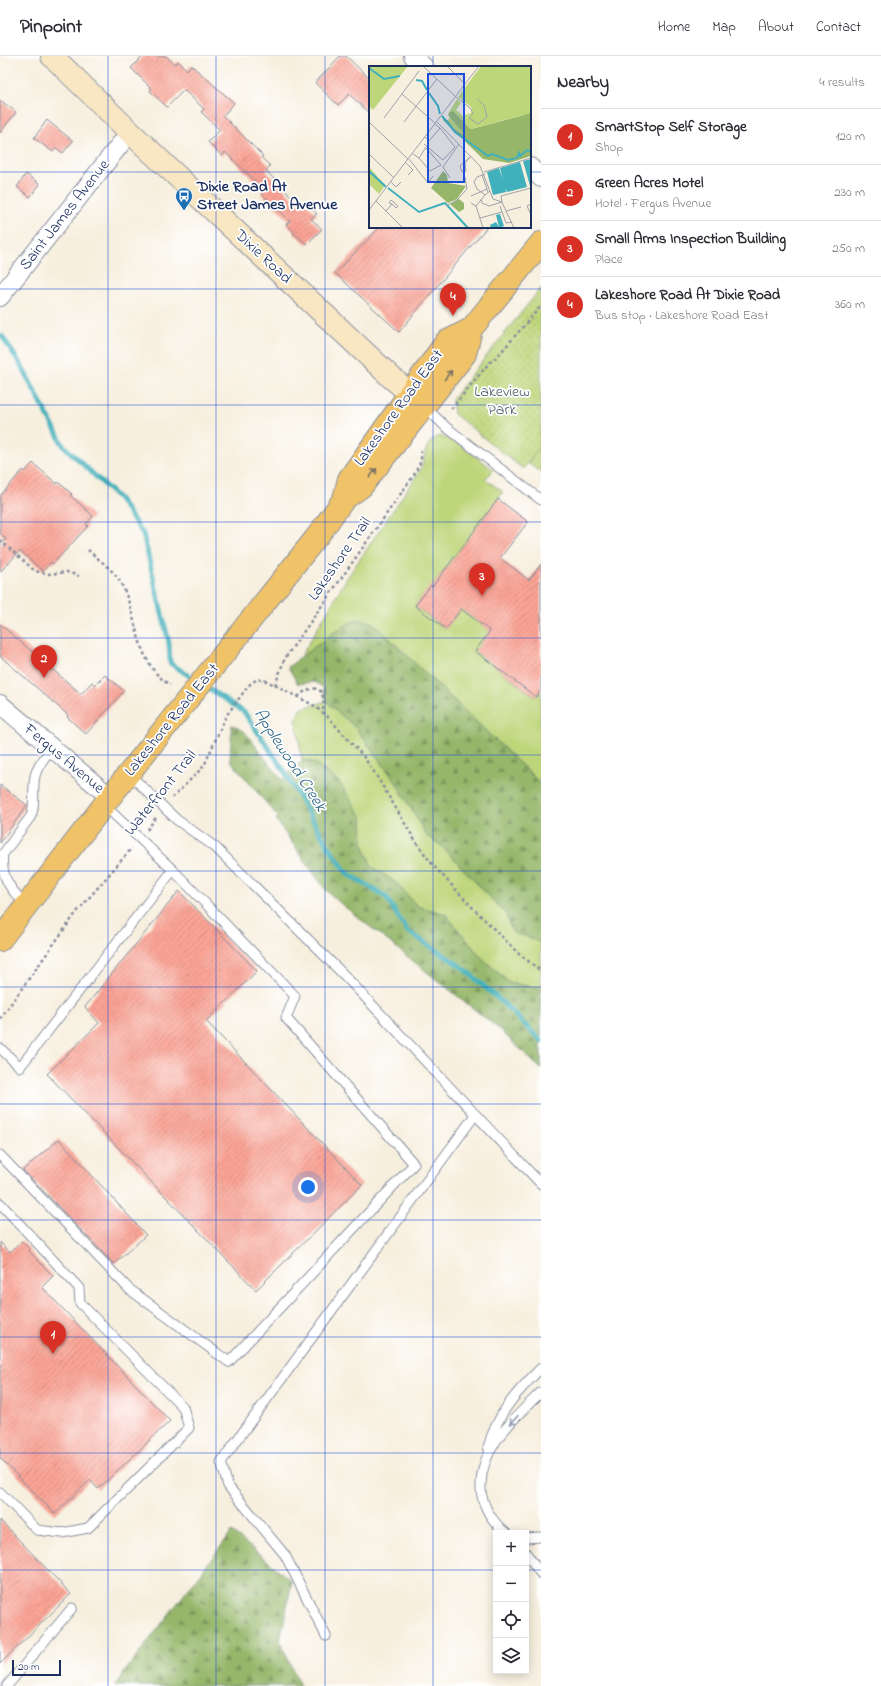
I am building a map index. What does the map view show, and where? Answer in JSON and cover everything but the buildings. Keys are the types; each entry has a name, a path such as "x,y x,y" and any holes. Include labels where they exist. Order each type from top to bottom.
{"main road":[{"name":"Dixie Road","path":"52,56 130,132 392,378 417,399"},
{"name":"Lakeshore Road East","path":"0,940 107,801 228,650 344,499 361,487 417,399 465,354 471,329 541,243"}],"street":[{"path":"413,56 423,66"},
{"name":"Saint James Avenue","path":"0,297 130,132"},
{"path":"531,168 541,178"},
{"name":"Fergus Avenue","path":"0,704 107,801"}],"lane":[{"path":"417,399 457,437 541,500"},
{"path":"27,905 8,888 4,881 1,873 1,859 3,854 31,816 34,809 35,776 37,769 51,749"},
{"path":"129,774 164,809 221,853 345,976 541,1184"},
{"path":"0,1155 129,1289 230,1362 414,1164 286,1018 295,996 140,838 107,801"},
{"path":"0,1048 20,1067 173,870"},
{"path":"326,1636 284,1555 228,1486 221,1462 475,1115"},
{"path":"0,1203 79,1288 80,1303 183,1407 189,1428 88,1528 62,1533 37,1530 0,1492"},
{"path":"503,1530 493,1520 483,1503 481,1494 481,1477 484,1462 490,1440 500,1417 515,1394 541,1368"},
{"path":"484,1462 494,1443 541,1392"},
{"path":"529,1538 541,1537"},
{"path":"529,1558 541,1574"},
{"path":"7,1686 72,1608"}],"path":[{"path":"450,409 541,306"},
{"name":"Lakeshore Trail","path":"275,685 285,658 414,475 421,461 421,448"},
{"path":"0,540 35,571 48,574 67,572 79,576"},
{"path":"88,550 118,578 127,597 140,645 152,668 164,681 170,685"},
{"name":"Waterfront Trail","path":"0,1019 76,914 177,792 204,766 226,716 250,685 257,679 264,680 275,685 298,697 323,713 363,756 384,787 416,842 432,864 472,908 518,953 541,971"},
{"path":"298,697 303,691 310,688 321,692 323,696 323,713"}],"green space":[{"name":"Lakeview Park","path":"541,288 541,473 528,463 523,469 454,414 452,399"},
{"path":"439,436 452,439 494,470 485,479 503,492 432,587 431,586 415,606 445,629 461,609 490,631 475,651 535,697 541,690 541,777 538,781 373,623 357,619 333,633 300,658 347,578 421,469 426,450 430,442"},
{"path":"541,445 541,473 528,463"},
{"path":"357,619 373,623 541,784 541,943 529,937 513,933 505,913 442,846 427,836 396,782 356,728 326,701 323,687 314,682 298,684 288,667 333,633"},
{"path":"326,701 356,728 396,782 427,836 442,846 505,913 513,933 529,937 541,943 541,988 509,983 480,956 445,914 417,906 395,882 372,867 363,845 362,817 315,763 302,760 296,720 300,709"},
{"path":"232,725 244,731 282,780 302,760 315,763 339,782 362,817 363,845 372,867 395,882 417,906 445,914 480,956 509,983 541,988 541,1069 499,1029 340,903 325,889 276,820 278,817 230,760"},
{"path":"232,1532 292,1581 280,1641 300,1686 114,1686"}],"waterway":[{"name":"Applewood Creek","path":"2,336 21,365 63,445 119,499 143,534 169,643 170,663 197,681"},
{"name":"Applewood Creek","path":"205,686 244,712 283,769 326,843 347,873 386,897 407,931 462,967 502,1002 541,1041"}],"place":[{"name":"Dixie Road At Street James Avenue","path":"184,211"},
{"name":"Lakeshore Road At Dixie Road","path":"453,316"},
{"name":"Small Arms Inspection Building","path":"482,596"},
{"name":"Green Acres Motel","path":"44,678"},
{"name":"SmartStop Self Storage","path":"53,1354"}]}
